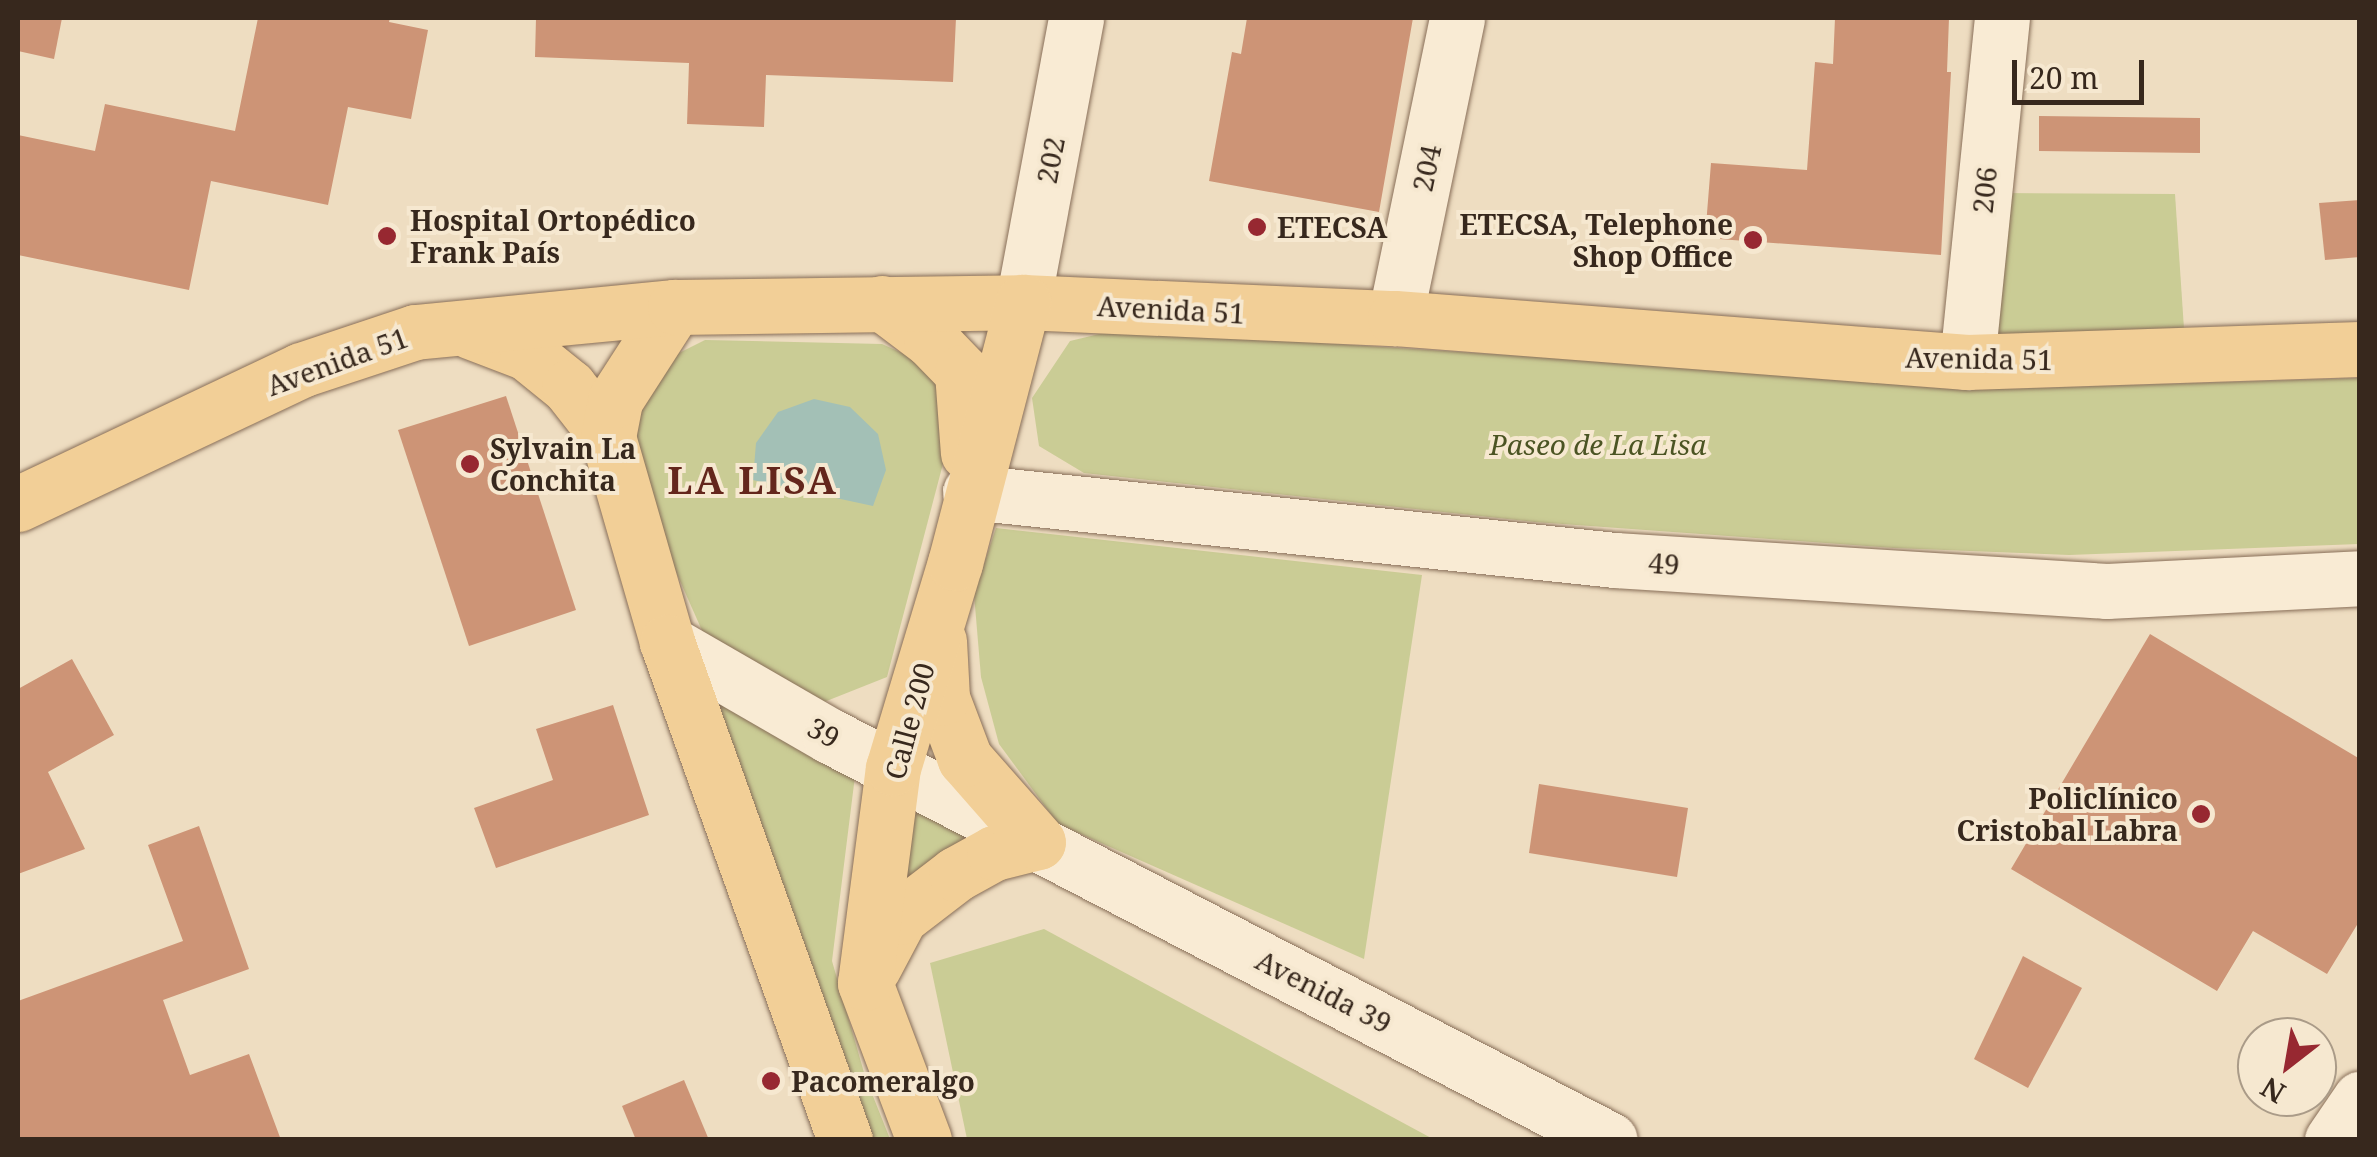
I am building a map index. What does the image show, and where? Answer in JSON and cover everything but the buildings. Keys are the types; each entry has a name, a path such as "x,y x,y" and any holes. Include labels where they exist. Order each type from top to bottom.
{"main road":[{"name":"Avenida 51","path":"18,504 300,370 414,332 468,330 676,307 1023,302 1395,318 1966,362 2360,349"},
{"name":"Calle 200","path":"924,1140 865,983 892,768 1023,302"},
{"path":"882,303 931,340 962,372 970,492"},
{"path":"608,437 616,400 676,307"},
{"path":"468,330 528,352 569,387 608,437 668,642 845,1140"},
{"path":"865,983 900,917 956,874 994,854 1038,842 964,759 942,698 937,618"}],"street":[{"name":"202","path":"1023,302 1076,18"},
{"name":"204","path":"1395,318 1457,18"},
{"name":"206","path":"1966,362 2002,18"},
{"name":"49","path":"970,492 1615,560 2106,591 2360,578"},
{"name":"39","path":"668,642 892,768 1038,842"},
{"name":"Avenida 39","path":"1038,842 1610,1140"},
{"path":"2332,1140 2360,1099"}],"green space":[{"path":"1997,193 2175,194 2185,344 1990,334"},
{"name":"Paseo de La Lisa","path":"1116,330 1618,362 1965,390 2359,378 2359,544 2069,555 1894,548 1535,522 1084,473 1039,446 1032,398 1070,341"},
{"path":"705,340 882,344 922,362 944,387 950,437 887,677 824,702 704,635 625,457 631,428 673,356"},
{"path":"996,528 1422,575 1364,959 1058,824 999,744 981,677 974,594"},
{"path":"703,683 855,776 832,961 865,1076 890,1139 872,1139"},
{"path":"910,806 978,837 906,896"},
{"path":"1044,929 1433,1139 967,1139 930,963"}],"water":[{"path":"814,399 850,407 878,434 886,470 873,506 753,480 756,443 778,412"}],"place":[{"name":"ETECSA","path":"1257,227"},
{"name":"Hospital Ortopédico Frank País","path":"387,236"},
{"name":"ETECSA, Telephone Shop Office","path":"1753,240"},
{"name":"Sylvain La Conchita","path":"470,464"},
{"name":"Policlínico Cristobal Labra","path":"2201,814"},
{"name":"Pacomeralgo","path":"771,1081"}],"district":[{"name":"LA LISA","path":"753,480"}]}
